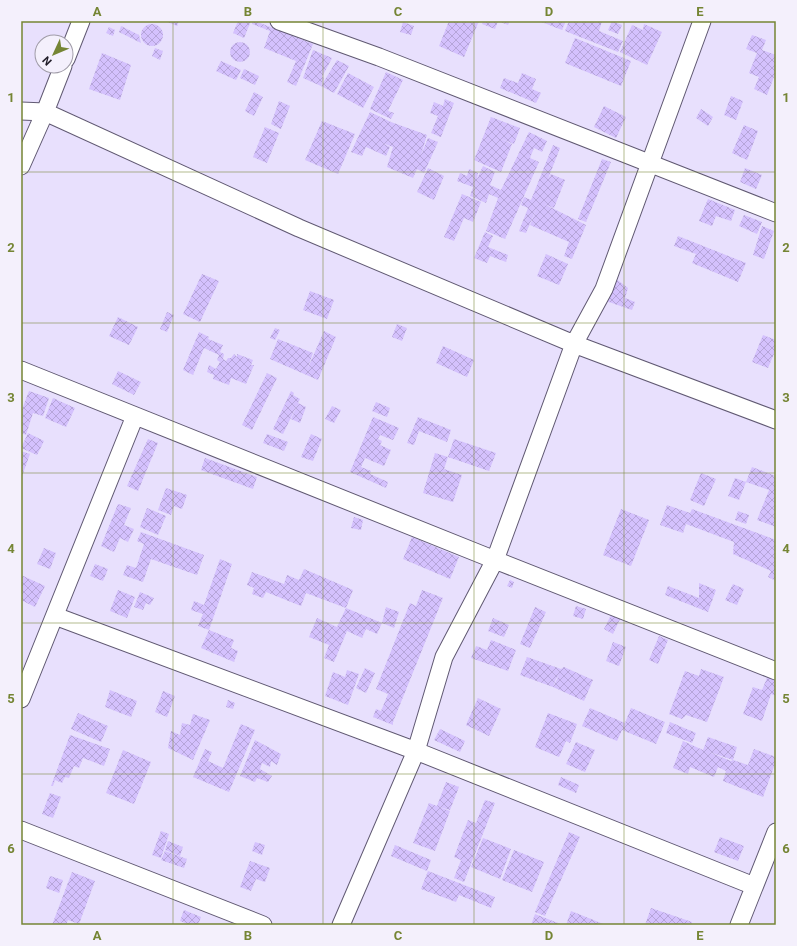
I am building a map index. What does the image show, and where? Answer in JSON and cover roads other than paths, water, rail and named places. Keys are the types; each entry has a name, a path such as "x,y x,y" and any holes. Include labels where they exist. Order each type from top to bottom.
{"street":[{"path":"74,39 81,21"},
{"path":"279,21 379,57 776,213"},
{"path":"341,925 416,751 444,657 495,560 574,344 604,289 702,21"},
{"path":"21,166 60,74"},
{"path":"21,110 45,112 299,228 574,344 776,420"},
{"path":"21,370 776,671"},
{"path":"21,699 135,416"},
{"path":"54,616 416,751 754,886"},
{"path":"21,830 263,925"},
{"path":"738,925 776,832"}]}
